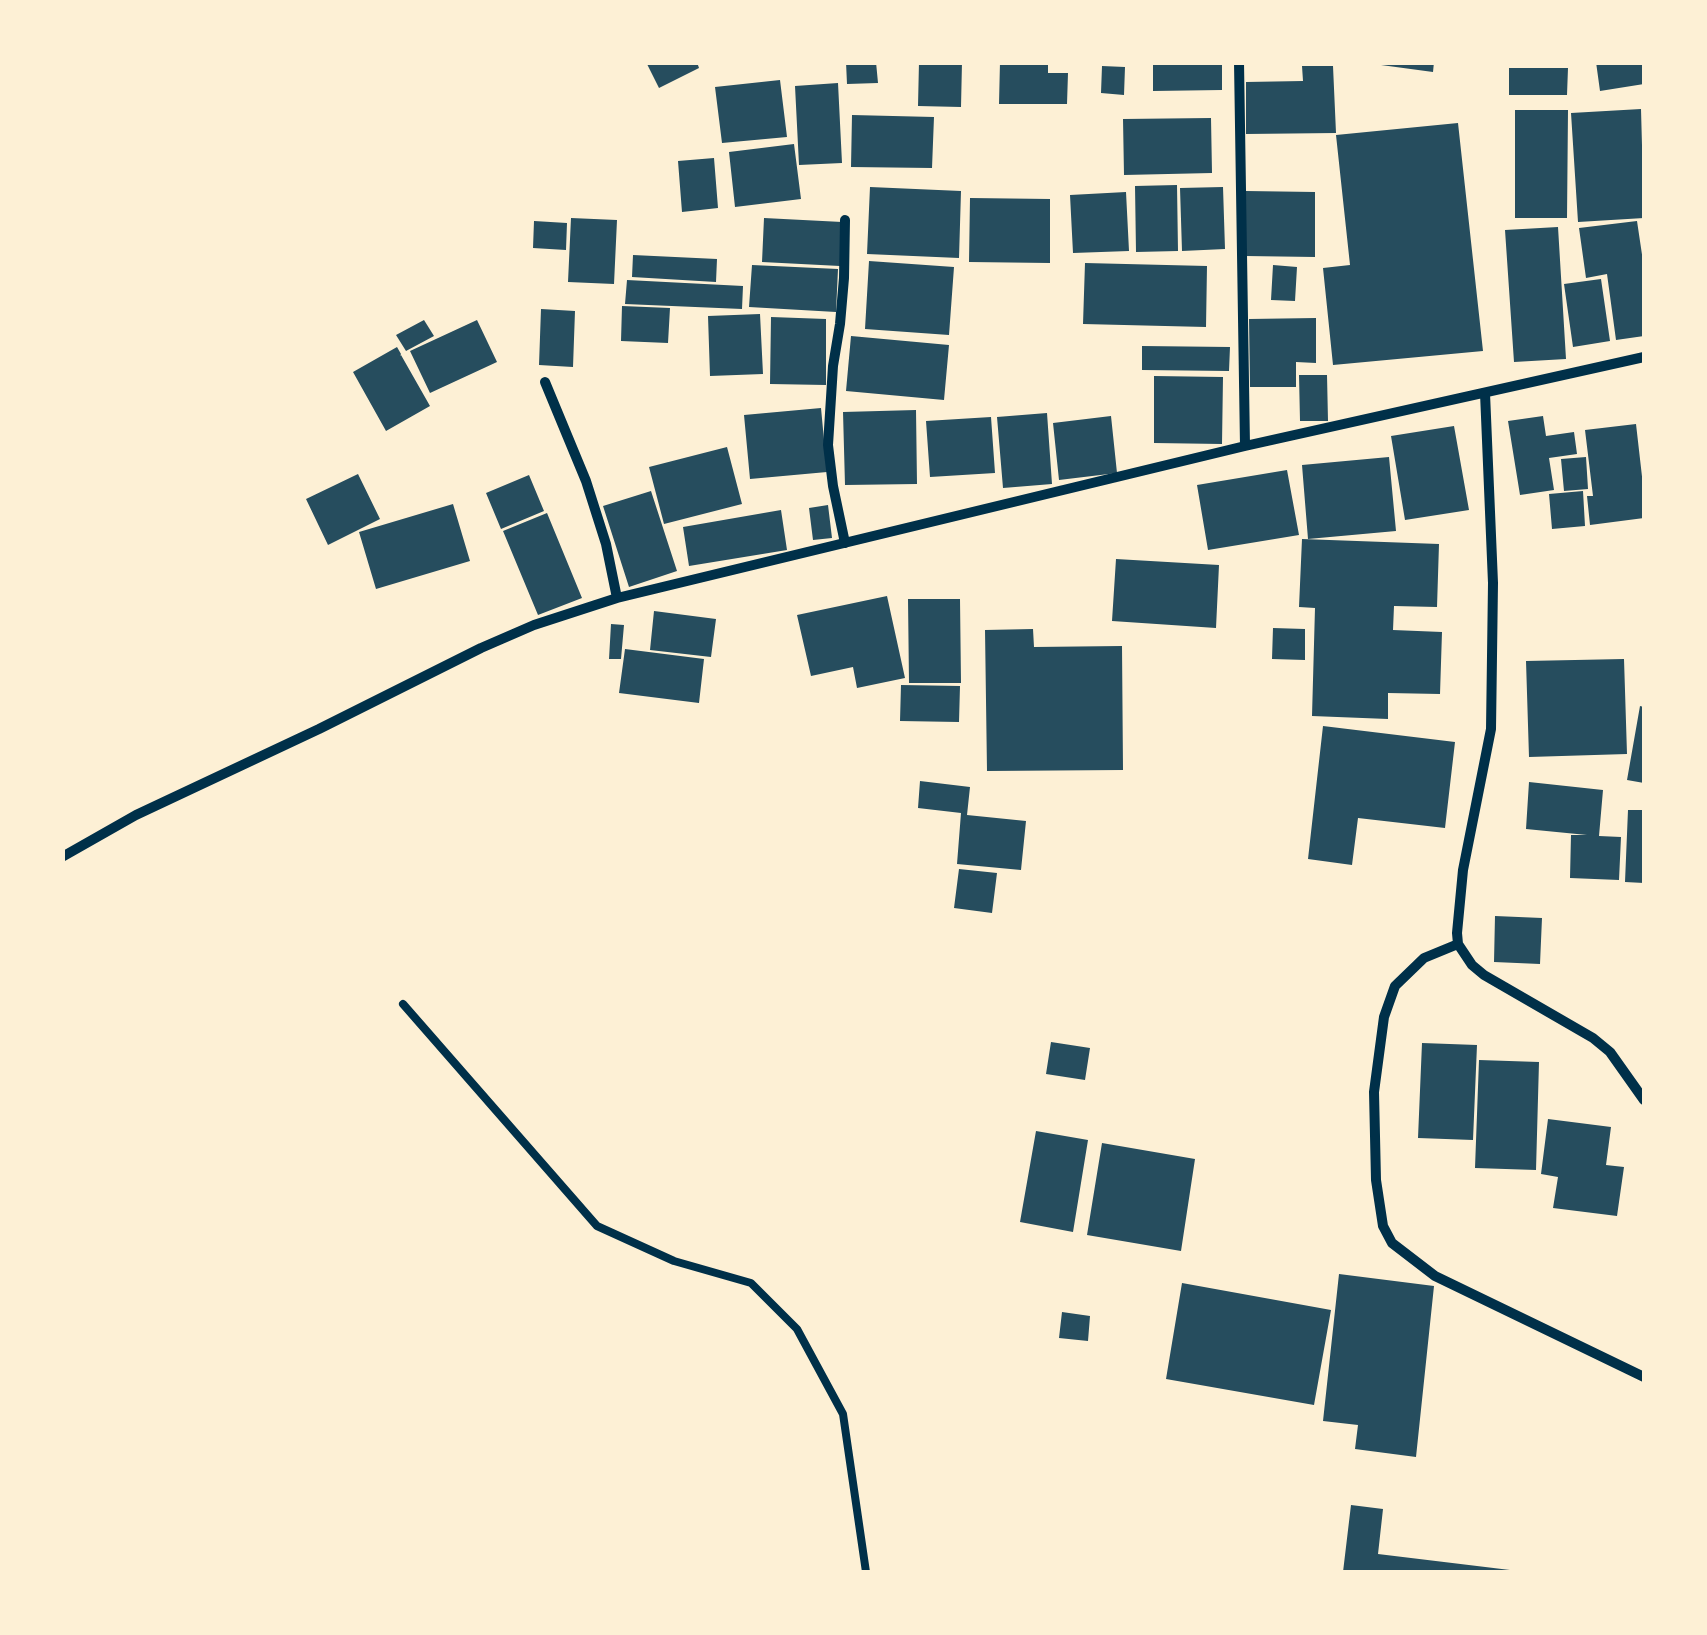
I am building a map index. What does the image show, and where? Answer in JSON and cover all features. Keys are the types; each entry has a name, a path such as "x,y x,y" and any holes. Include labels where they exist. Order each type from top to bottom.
{"street":[{"path":"1239,62 1244,446"},
{"path":"845,220 844,278 828,446 846,543"},
{"path":"62,857 136,816 481,648 534,625 618,598 1244,446 1644,357"},
{"path":"545,382 586,481 618,598"},
{"path":"1485,393 1493,582 1491,728 1463,870 1458,944 1472,966 1484,975 1610,1052 1644,1100"},
{"path":"1458,944 1424,958 1396,986 1384,1017 1374,1092 1376,1180 1383,1226 1392,1242 1436,1276 1644,1377"}],"lane":[{"path":"403,1004 598,1226 674,1260 751,1283 798,1330 843,1414 866,1572"}],"building":[{"path":"646,62 697,62 699,68 659,88"},
{"path":"846,62 876,62 878,83 847,84"},
{"path":"919,62 962,62 961,107 918,106"},
{"path":"1000,62 1048,62 1048,73 1068,73 1067,104 999,104"},
{"path":"1153,62 1222,62 1222,90 1153,91"},
{"path":"1381,62 1434,62 1433,72"},
{"path":"1596,62 1644,62 1644,84 1600,91"},
{"path":"1102,66 1125,67 1124,95 1101,93"},
{"path":"1302,66 1333,66 1336,133 1246,134 1246,82 1303,81"},
{"path":"1509,68 1568,68 1567,95 1509,95"},
{"path":"780,80 787,137 722,143 715,87"},
{"path":"838,83 842,163 799,165 795,86"},
{"path":"1641,109 1644,218 1578,222 1571,113"},
{"path":"1515,110 1568,110 1567,218 1515,218"},
{"path":"852,115 934,117 932,168 851,167"},
{"path":"1211,118 1212,173 1124,175 1123,119"},
{"path":"1458,123 1483,351 1333,365 1323,268 1350,265 1336,135"},
{"path":"794,144 801,199 735,207 729,152"},
{"path":"714,158 718,208 682,212 678,161"},
{"path":"1177,185 1178,251 1136,252 1135,186"},
{"path":"870,187 961,191 959,258 867,254"},
{"path":"1223,187 1225,249 1182,251 1180,188"},
{"path":"1246,191 1315,192 1315,257 1246,256"},
{"path":"1126,192 1129,251 1073,253 1070,195"},
{"path":"970,198 1050,199 1050,263 969,262"},
{"path":"571,218 617,220 614,284 568,282"},
{"path":"764,218 842,222 840,266 762,262"},
{"path":"534,221 567,223 566,250 533,248"},
{"path":"1637,221 1644,268 1644,336 1616,340 1607,274 1586,278 1579,228"},
{"path":"1558,227 1566,359 1514,362 1505,230"},
{"path":"633,255 717,259 716,282 632,277"},
{"path":"869,261 954,267 949,335 865,329"},
{"path":"1085,263 1207,266 1206,327 1083,324"},
{"path":"752,265 838,269 836,312 749,307"},
{"path":"1273,265 1297,267 1295,301 1271,300"},
{"path":"1601,279 1610,341 1573,347 1564,284"},
{"path":"627,280 743,286 742,309 625,304"},
{"path":"622,306 670,308 668,343 621,341"},
{"path":"541,309 575,311 573,367 539,365"},
{"path":"760,314 763,374 710,376 708,316"},
{"path":"771,317 826,319 826,385 770,384"},
{"path":"1316,318 1316,363 1296,362 1296,387 1250,387 1249,319"},
{"path":"424,320 434,336 406,351 396,335"},
{"path":"477,320 497,362 430,393 410,351"},
{"path":"851,336 949,345 944,400 846,391"},
{"path":"1142,346 1230,347 1229,371 1142,370"},
{"path":"397,347 430,406 386,431 353,372"},
{"path":"1299,375 1327,375 1328,421 1300,421"},
{"path":"1154,376 1223,377 1222,444 1154,443"},
{"path":"821,408 827,472 750,479 744,415"},
{"path":"916,410 917,484 845,485 843,412"},
{"path":"1047,413 1052,484 1003,488 997,417"},
{"path":"1111,416 1117,473 1059,480 1053,423"},
{"path":"1543,416 1546,436 1574,432 1577,454 1549,458 1554,490 1520,495 1508,421"},
{"path":"991,417 995,473 930,477 926,421"},
{"path":"1636,424 1644,518 1590,525 1587,496 1593,496 1585,430"},
{"path":"1454,426 1469,510 1405,520 1391,436"},
{"path":"727,447 742,504 664,524 649,467"},
{"path":"1389,457 1396,531 1308,539 1302,465"},
{"path":"1586,457 1588,489 1564,491 1561,459"},
{"path":"1287,470 1299,535 1208,550 1197,485"},
{"path":"358,474 380,519 328,545 306,499"},
{"path":"529,475 544,511 501,529 486,493"},
{"path":"651,491 677,571 629,587 603,506"},
{"path":"1583,491 1585,526 1552,529 1549,494"},
{"path":"453,504 470,561 376,589 359,532"},
{"path":"828,505 832,538 813,540 809,508"},
{"path":"781,510 787,550 689,566 683,527"},
{"path":"547,513 582,598 538,615 503,531"},
{"path":"1302,539 1439,544 1437,607 1394,606 1393,630 1442,632 1440,694 1388,693 1388,719 1312,716 1315,608 1299,607"},
{"path":"1116,559 1219,565 1216,628 1112,621"},
{"path":"887,596 905,678 857,688 853,667 811,676 797,615"},
{"path":"908,599 960,599 961,683 909,683"},
{"path":"654,611 716,619 711,657 650,650"},
{"path":"611,624 624,625 621,659 609,659"},
{"path":"1273,628 1305,629 1305,660 1272,659"},
{"path":"1033,629 1034,647 1122,646 1123,770 987,771 985,630"},
{"path":"625,649 704,659 699,703 619,693"},
{"path":"1624,659 1627,754 1529,757 1526,661"},
{"path":"901,685 960,686 959,722 900,721"},
{"path":"1640,706 1644,707 1644,783 1627,780"},
{"path":"1323,726 1455,742 1445,828 1358,818 1352,865 1308,859"},
{"path":"920,781 970,787 967,815 1026,821 1021,870 957,864 961,813 918,808"},
{"path":"1529,782 1603,790 1599,836 1621,837 1619,880 1570,878 1571,835 1587,835 1526,829"},
{"path":"1628,810 1644,810 1644,883 1625,882"},
{"path":"959,869 997,873 992,913 954,908"},
{"path":"1495,916 1542,918 1540,964 1494,962"},
{"path":"1051,1042 1090,1048 1085,1080 1046,1074"},
{"path":"1422,1043 1477,1045 1473,1140 1418,1138"},
{"path":"1479,1060 1539,1062 1536,1170 1475,1168"},
{"path":"1548,1119 1611,1127 1606,1165 1624,1167 1617,1216 1553,1208 1558,1177 1541,1174"},
{"path":"1036,1131 1088,1140 1073,1232 1020,1222"},
{"path":"1102,1143 1195,1159 1181,1251 1087,1235"},
{"path":"1339,1274 1434,1286 1416,1457 1355,1449 1358,1425 1323,1421"},
{"path":"1182,1283 1331,1310 1314,1405 1166,1379"},
{"path":"1062,1312 1090,1316 1088,1341 1059,1338"},
{"path":"1351,1505 1383,1509 1378,1554 1510,1572 1343,1572"}]}
